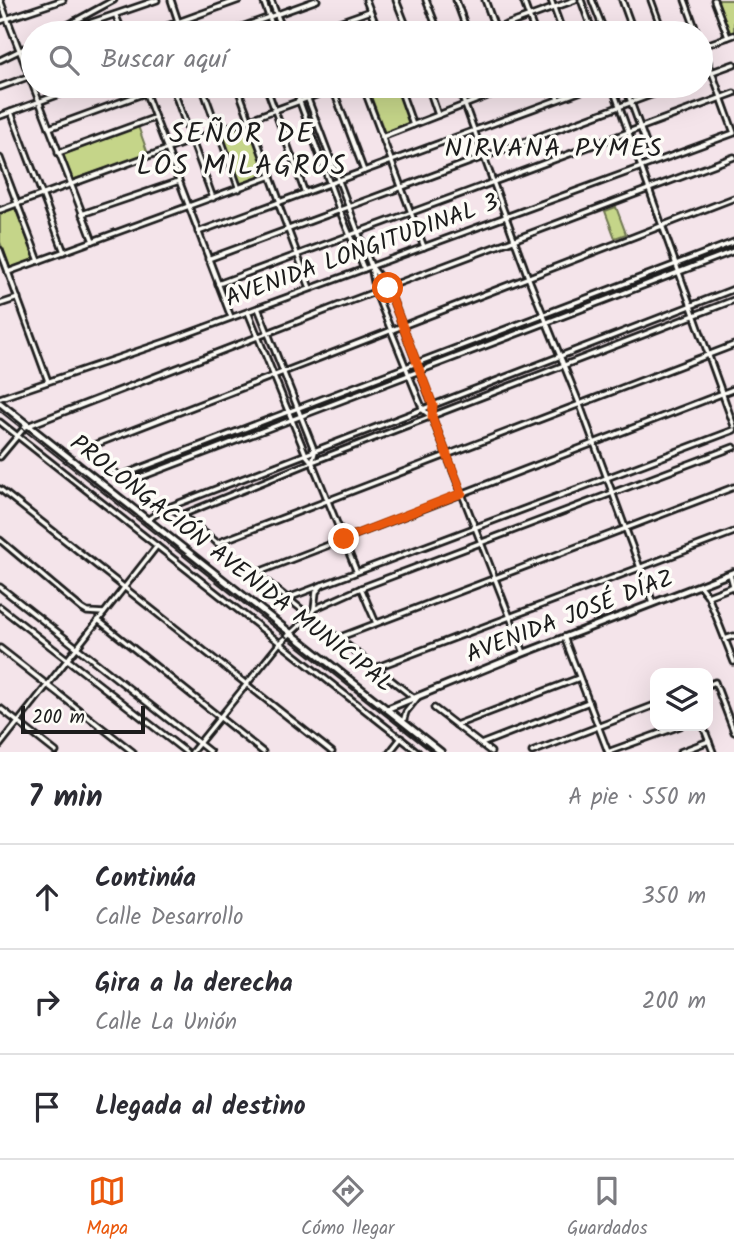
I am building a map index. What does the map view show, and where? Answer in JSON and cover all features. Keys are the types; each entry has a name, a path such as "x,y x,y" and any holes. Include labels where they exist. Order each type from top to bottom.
{"main road":[{"name":"PROLONGACIÓN AVENIDA MUNICIPAL","path":"0,403 441,752"},
{"name":"AVENIDA JOSÉ DÍAZ","path":"387,709 732,573"}],"street":[{"path":"0,0 20,51 0,60"},
{"path":"0,21 63,0"},
{"path":"97,21 157,0"},
{"path":"171,0 178,21"},
{"path":"181,21 239,0"},
{"path":"263,0 271,21"},
{"path":"271,0 279,21"},
{"path":"261,21 317,0"},
{"path":"366,0 374,21"},
{"path":"396,0 404,21"},
{"path":"426,0 434,21"},
{"path":"456,0 464,21"},
{"path":"485,0 493,21"},
{"path":"523,0 530,21"},
{"path":"551,0 559,21"},
{"path":"520,21 575,0"},
{"path":"581,0 589,21"},
{"path":"593,0 601,21"},
{"path":"622,0 630,21"},
{"path":"651,0 659,21"},
{"path":"685,0 693,21"},
{"path":"714,0 728,37"},
{"path":"75,21 111,1"},
{"path":"343,21 370,10"},
{"path":"116,15 118,21"},
{"path":"713,41 734,35"},
{"path":"734,64 713,72 734,133"},
{"path":"0,87 21,80"},
{"path":"218,284 734,93"},
{"path":"38,98 93,241"},
{"path":"0,116 48,98"},
{"path":"48,128 131,98"},
{"path":"147,98 230,317"},
{"path":"176,98 213,198"},
{"path":"206,98 239,188"},
{"path":"241,98 310,288"},
{"path":"270,98 305,192"},
{"path":"299,98 363,269"},
{"path":"0,210 307,98 371,266 376,293 423,410 432,417"},
{"path":"337,98 364,171"},
{"path":"367,98 425,247"},
{"path":"403,98 413,125"},
{"path":"432,98 438,115"},
{"path":"463,98 653,603"},
{"path":"382,137 481,98"},
{"path":"288,598 734,428 617,98"},
{"path":"630,98 653,162"},
{"path":"208,259 642,98"},
{"path":"198,232 558,99"},
{"path":"11,112 64,252"},
{"path":"58,153 155,117"},
{"name":"AVENIDA LONGITUDINAL 3","path":"0,398 248,312 734,133"},
{"path":"0,457 28,426 734,157"},
{"path":"0,158 39,261"},
{"path":"8,272 271,176"},
{"path":"82,214 179,181"},
{"path":"403,722 416,697 375,668 182,515 167,508 154,507 120,476 93,459 90,449 94,445 734,198"},
{"path":"120,476 734,242"},
{"path":"0,250 48,381"},
{"path":"127,482 734,251"},
{"path":"371,266 388,288 433,405 432,417 524,653"},
{"path":"146,520 167,508 734,289"},
{"path":"0,304 18,298"},
{"path":"182,515 734,300"},
{"path":"258,308 315,452 313,462"},
{"path":"248,312 306,455 313,462 356,571"},
{"path":"217,543 734,345"},
{"path":"256,573 734,389"},
{"name":"PROLONGACIÓN AVENIDA MUNICIPAL","path":"0,422 418,752"},
{"path":"314,609 361,588 734,447"},
{"path":"338,638 734,486"},
{"path":"0,489 332,752"},
{"path":"375,668 734,532"},
{"path":"0,540 82,609 104,613"},
{"path":"0,745 157,546"},
{"path":"708,596 734,587 732,573"},
{"path":"192,752 279,644 310,616 314,609 316,592 323,584"},
{"path":"700,586 708,596 734,662"},
{"path":"0,587 210,752"},
{"path":"361,588 376,623"},
{"path":"0,607 186,752"},
{"path":"98,620 263,752"},
{"path":"725,639 734,636"},
{"path":"564,637 608,752 666,731"},
{"path":"0,648 133,752"},
{"path":"456,725 579,678"},
{"path":"713,683 715,682 734,732"},
{"path":"481,744 589,702"},
{"path":"532,752 650,707"},
{"path":"0,708 56,752"},
{"path":"434,708 491,752"},
{"path":"705,731 713,752"},
{"path":"390,752 401,738"},
{"path":"683,752 709,741"}],"green space":[{"path":"717,0 734,0 734,32 730,34"},
{"path":"372,98 401,98 410,122 385,133"},
{"path":"248,124 267,175 240,186 221,134"},
{"path":"138,126 148,154 72,180 62,155"},
{"path":"616,207 626,234 615,238 605,211"},
{"path":"15,208 35,259 10,268 0,242 0,214"}],"railway":[{"path":"0,411 432,752"}],"district":[{"name":"NIRVANA PYMES","path":"554,149"},
{"name":"SEÑOR DE LOS MILAGROS","path":"242,150"}],"route":[{"path":"344,539 462,493 432,417 433,405 388,288"}]}
